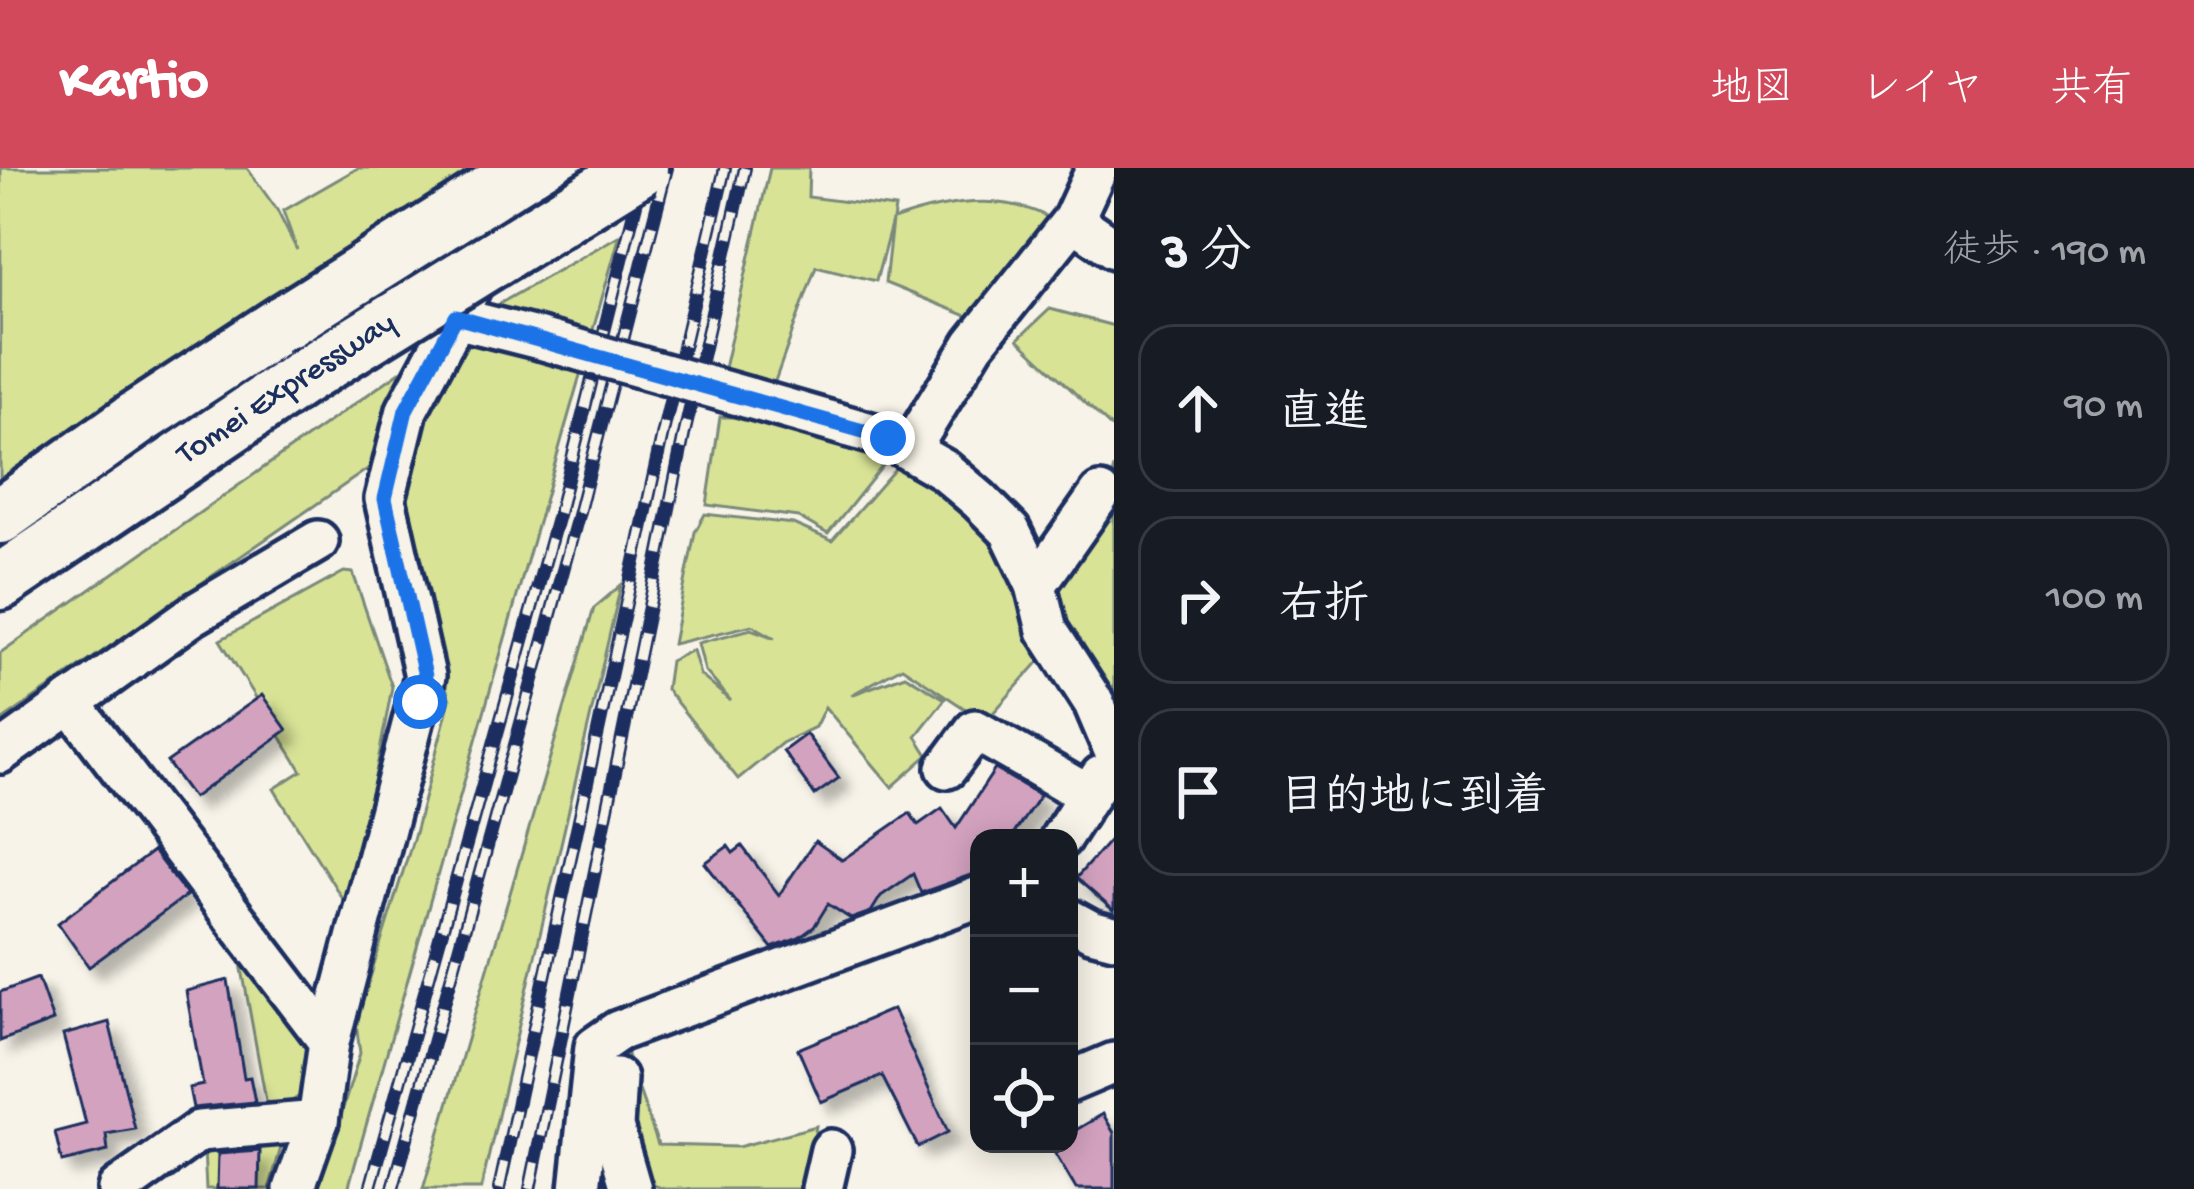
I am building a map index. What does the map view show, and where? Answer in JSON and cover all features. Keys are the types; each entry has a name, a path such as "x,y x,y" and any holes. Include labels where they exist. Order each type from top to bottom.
{"highway":[{"name":"Tomei Expressway","path":"0,516 136,419 526,168"},
{"name":"Tomei Expressway","path":"0,581 303,377 640,168"}],"street":[{"path":"294,1189 318,1121 329,1042 425,676 385,499 406,410 526,168"},
{"path":"910,449 974,344 1073,220 1097,168"},
{"path":"1073,220 1114,248"},
{"path":"456,317 888,438 944,470 1010,531 1036,585 1047,630 1094,703 1114,753 1067,829"},
{"path":"1036,585 1100,494"},
{"path":"0,752 193,615 318,541"},
{"path":"70,702 329,1042"},
{"path":"946,769 975,730 1088,795"},
{"path":"580,1189 595,1047 619,1031 970,900"},
{"path":"1078,924 1114,937"},
{"path":"619,1031 613,1127 631,1189"},
{"path":"1078,1078 1114,1064"},
{"path":"118,1189 199,1131 318,1121"},
{"path":"822,1189 831,1150"}],"green space":[{"path":"1,168 247,168 277,210 297,250 283,211 358,168 480,168 308,272 0,483"},
{"path":"770,168 809,168 808,197 895,208 893,220 979,202 1023,207 1062,226 984,323 885,283 892,221 876,281 816,266 774,384 763,389 722,377"},
{"path":"620,235 348,1189 318,1189 360,1053 356,1023 450,700 393,512 417,435 0,722 0,653 444,341"},
{"path":"1050,309 1114,326 1114,430 1018,339"},
{"path":"720,417 759,417 889,458 828,534 798,517 707,505"},
{"path":"900,463 959,488 1028,589 1106,499 1114,467 1114,751 1052,647 985,722 902,667 851,695 905,675 945,699 916,736 928,755 892,787 825,707 815,727 782,743 738,779 666,689 670,661 693,650 700,675 731,701 705,671 698,643 751,629 775,638 752,625 673,644 695,532 705,514 793,524 832,541"},
{"path":"344,572 353,573 392,687 350,911 274,789 302,771 220,640"},
{"path":"621,585 481,1189 423,1189 594,608"},
{"path":"240,958 310,1054 301,1095 292,1101 267,1106"},
{"path":"627,1037 627,1055 658,1145 738,1147 816,1126 805,1189 664,1189 651,1184 638,1189 588,1189 604,1067"},
{"path":"284,1137 269,1189 206,1189 204,1149"}],"building":[{"path":"262,695 287,730 193,798 167,762"},
{"path":"806,734 839,778 815,795 783,751"},
{"path":"995,769 1040,795 1017,829 970,829 970,875 921,893 913,874 881,896 871,912 851,919 828,904 814,927 772,948 705,863 728,846 733,853 742,846 779,895 815,841 842,860 910,813 918,825 942,808 956,828"},
{"path":"1114,835 1114,911 1078,876"},
{"path":"153,851 187,895 89,967 58,923"},
{"path":"38,978 53,1021 0,1041 0,992"},
{"path":"228,980 244,1078 250,1077 255,1102 193,1108 189,1088 203,1085 186,991"},
{"path":"893,1009 948,1132 918,1147 882,1076 821,1102 798,1049"},
{"path":"109,1022 135,1129 106,1134 108,1151 62,1162 55,1132 86,1124 63,1035"},
{"path":"1103,1114 1114,1133 1114,1189 1076,1189 1055,1153 1078,1153 1078,1129"},
{"path":"260,1151 259,1189 217,1189 218,1154"}],"railway":[{"path":"370,1189 559,511 645,168"},
{"path":"393,1189 576,523 667,168"},
{"path":"499,1189 725,168"},
{"path":"530,1189 684,435 745,168"}],"route":[{"path":"420,702 425,676 385,499 406,410 456,317 888,438"}]}
